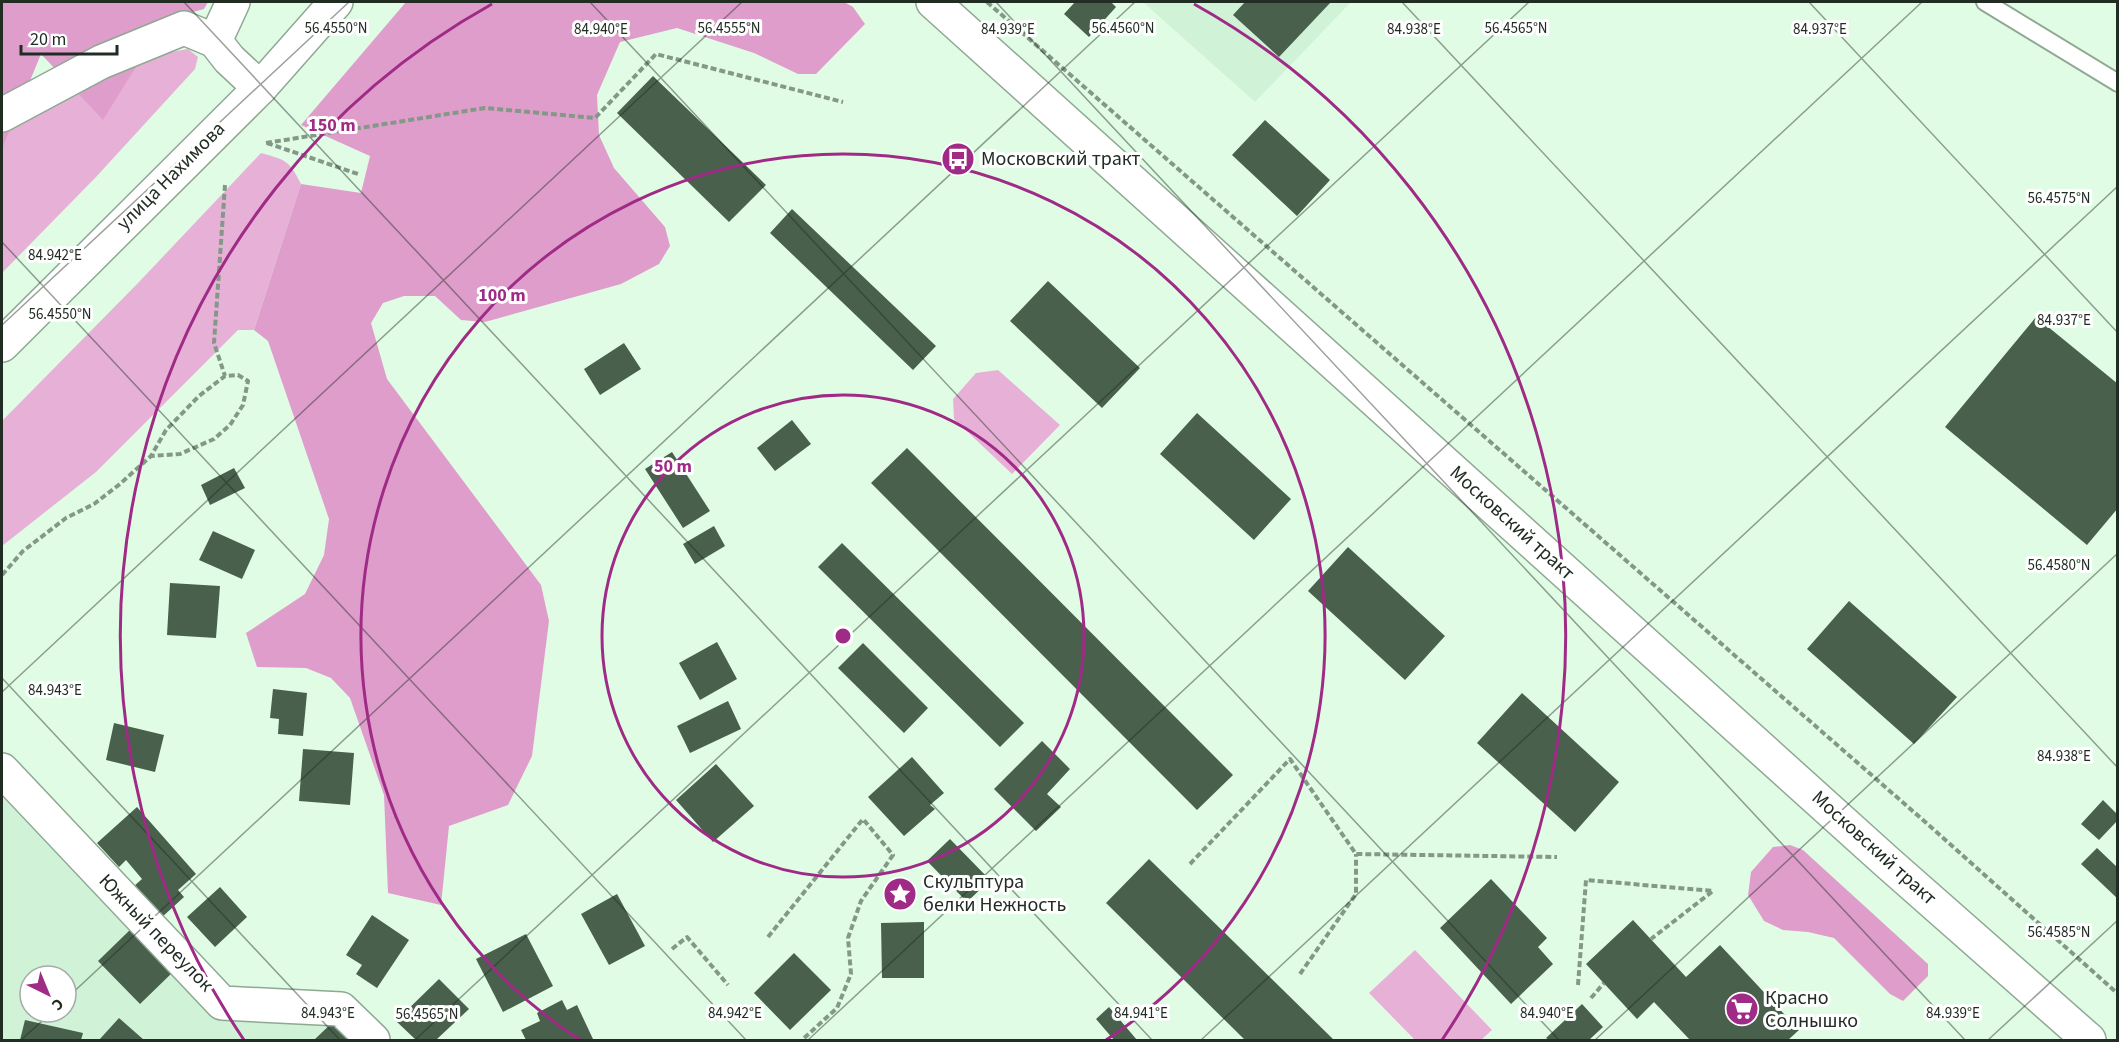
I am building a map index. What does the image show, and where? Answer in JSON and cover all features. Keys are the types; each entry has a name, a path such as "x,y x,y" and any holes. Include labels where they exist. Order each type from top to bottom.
{"main road":[{"path":"215,41 233,2"},
{"name":"улица Нахимова","path":"2,345 260,88 336,2"},
{"name":"Московский тракт","path":"932,3 2089,1041"},
{"path":"2,115 101,62 184,28 215,41 229,59 260,88"},
{"name":"Южный переулок","path":"2,770 222,1003 341,1009 373,1041"}],"lane":[{"path":"1985,2 2118,83"}],"path":[{"path":"987,2 1914,812 2118,994"},
{"path":"358,174 266,143 485,108 595,118 656,54 843,102"},
{"path":"225,185 214,343 225,376"},
{"path":"2,575 23,551 66,519 94,504 151,456 166,430 180,414 225,376 238,375 248,381 243,405 230,425 214,439 180,454 151,456"},
{"path":"1190,864 1290,759 1356,854 1356,894 1300,974"},
{"path":"768,937 863,819 893,855 861,901 848,938 851,974 837,1008 802,1041"},
{"path":"1356,854 1557,857"},
{"path":"1578,985 1586,880 1713,891 1650,939"},
{"path":"672,949 687,937 728,985"},
{"path":"1591,998 1604,983"}],"shaded area":[{"path":"2,2 208,2 204,9 165,20 103,120 41,54 2,149"},
{"path":"406,2 844,2 853,7 865,24 816,74 798,74 754,53 677,28 620,42 597,95 599,135 614,168 665,227 670,246 659,264 621,284 485,322 461,320 435,296 404,296 383,303 371,323 387,379 541,585 549,621 532,756 508,805 449,826 441,905 388,893 384,795 350,698 331,678 306,668 257,667 246,633 305,594 324,555 329,519 268,341 254,330 301,184 361,193 370,156 301,125"},
{"path":"1143,2 1351,2 1255,102"},
{"path":"188,49 198,57 195,69 96,177 2,273 2,132 69,95 117,72 165,54"},
{"path":"261,153 276,157 290,165 301,184 254,330 238,330 96,472 2,546 2,421 139,282"},
{"path":"998,370 1060,425 1012,474 954,419 953,399 976,373"},
{"path":"2,783 220,1011 338,1017 363,1040 2,1040"},
{"path":"1790,845 1803,850 1928,964 1928,976 1903,1001 1890,994 1834,938 1808,932 1783,930 1764,921 1748,895 1751,872 1773,847"},
{"path":"1415,950 1492,1030 1481,1040 1415,1040 1369,993"}],"building":[{"path":"1075,2 1111,2 1116,7 1089,37 1064,14"},
{"path":"1245,2 1331,2 1279,57 1233,15"},
{"path":"653,76 766,185 729,222 617,113"},
{"path":"1265,120 1330,180 1297,216 1232,155"},
{"path":"792,209 936,346 913,370 770,233"},
{"path":"1048,281 1140,368 1102,408 1010,321"},
{"path":"2036,317 2118,384 2118,508 2087,545 1945,427"},
{"path":"624,343 641,369 600,395 584,369"},
{"path":"1197,413 1291,499 1254,540 1160,454"},
{"path":"792,420 811,444 775,471 757,448"},
{"path":"907,448 1233,775 1197,810 871,483"},
{"path":"672,452 710,511 683,528 645,469"},
{"path":"234,468 245,488 210,505 201,485"},
{"path":"714,526 725,546 695,564 683,544"},
{"path":"213,531 255,550 242,579 199,560"},
{"path":"842,543 1024,723 1000,747 818,567"},
{"path":"1348,547 1445,636 1405,680 1308,591"},
{"path":"170,583 220,586 216,638 167,635"},
{"path":"1849,601 1957,697 1914,744 1807,649"},
{"path":"717,642 737,679 700,700 679,663"},
{"path":"863,643 928,708 904,733 838,668"},
{"path":"273,689 307,693 303,736 278,734 279,719 270,718"},
{"path":"1522,693 1619,782 1575,832 1477,743"},
{"path":"728,701 741,729 690,753 677,726"},
{"path":"114,723 164,735 155,772 106,760"},
{"path":"1042,741 1070,769 1047,794 1061,807 1036,831 994,789"},
{"path":"303,749 354,753 350,805 299,801"},
{"path":"912,757 944,793 930,805 935,809 904,836 868,797"},
{"path":"716,764 754,806 713,842 676,800"},
{"path":"2103,800 2118,815 2118,820 2099,840 2081,824"},
{"path":"137,807 196,874 178,890 184,897 161,918 133,887 142,879 126,860 119,867 97,843"},
{"path":"950,839 990,880 967,902 927,861"},
{"path":"2097,848 2118,868 2118,899 2081,864"},
{"path":"1149,859 1334,1040 1245,1040 1106,903"},
{"path":"1491,879 1547,938 1538,947 1553,964 1511,1004 1440,928"},
{"path":"220,887 247,917 215,947 187,917"},
{"path":"617,894 645,946 609,965 581,914"},
{"path":"372,915 409,940 377,988 356,974 362,965 346,955"},
{"path":"1633,920 1686,977 1720,945 1799,1030 1788,1040 1690,1040 1654,1002 1637,1019 1586,964"},
{"path":"924,922 924,978 882,978 881,923"},
{"path":"132,928 174,971 140,1004 98,961"},
{"path":"526,934 553,986 503,1012 476,959"},
{"path":"794,953 831,990 790,1030 754,993"},
{"path":"439,979 469,1009 436,1040 416,1040 396,1021"},
{"path":"562,1000 567,1010 577,1005 593,1039 526,1040 521,1030 540,1021 537,1013"},
{"path":"1582,1004 1603,1027 1589,1040 1549,1040 1546,1038"},
{"path":"1109,1007 1137,1040 1114,1040 1096,1019"},
{"path":"119,1018 144,1040 99,1040"},
{"path":"335,1020 354,1040 314,1040"},
{"path":"24,1024 43,1024 83,1033 81,1040 20,1040"}],"place":[{"name":"Московский тракт","path":"958,159"},
{"name":"Скульптура белки Нежность","path":"900,894"},
{"name":"Красно Солнышко","path":"1742,1009"}]}
